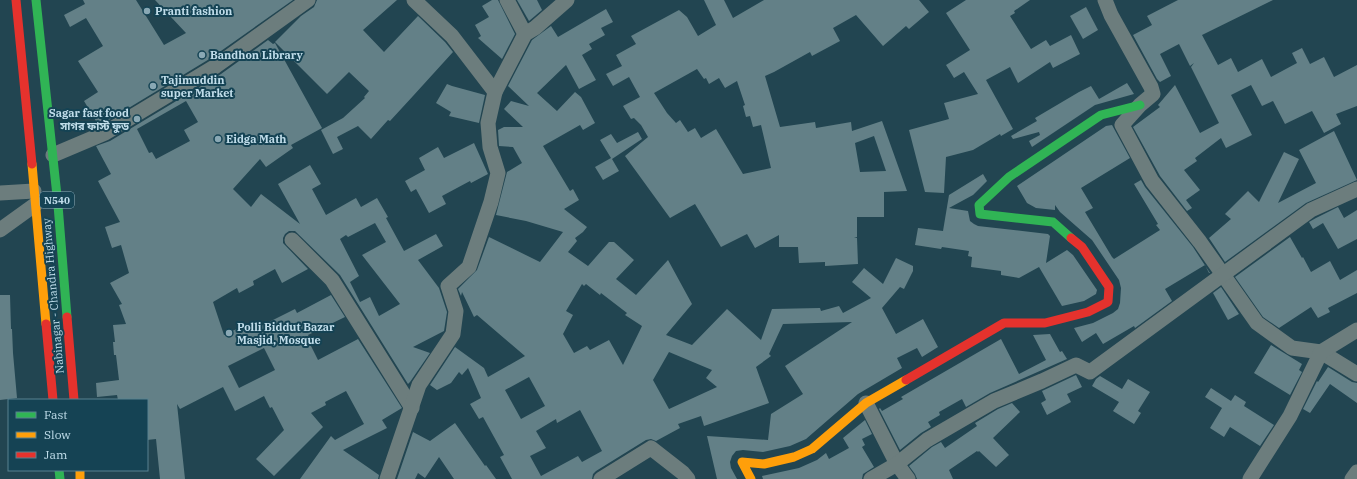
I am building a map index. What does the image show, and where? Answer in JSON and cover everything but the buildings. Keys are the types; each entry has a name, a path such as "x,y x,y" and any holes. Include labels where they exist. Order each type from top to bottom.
{"main road":[{"name":"Nabinagar - Chandra Highway","path":"16,0 53,399"},
{"name":"Nabinagar - Chandra Highway","path":"36,0 53,155 74,399"},
{"path":"751,479 742,462 764,464 794,457 812,449 866,402 1004,322 1045,322 1088,312 1108,302 1109,287 1082,247 1053,222 980,214 979,205 1009,176 1101,115 1140,105"}],"street":[{"path":"53,155 105,133 216,66 308,0"},
{"path":"414,0 452,36 494,92"},
{"path":"507,0 525,34"},
{"path":"387,479 419,385 453,334 456,311 448,286 469,267 491,202 498,173 490,148 488,123 494,92 525,34 535,28 567,0"},
{"path":"1105,0 1111,15 1151,87 1153,94 1140,105 1122,125 1152,181 1200,242 1257,323 1292,348 1320,352 1356,372"},
{"path":"871,479 897,464 927,440 994,401 1076,365 1090,372 1311,210 1357,189"},
{"path":"0,192 35,198"},
{"path":"0,230 35,198"},
{"path":"292,240 332,280 412,408"},
{"path":"1250,479 1290,416 1320,352 1357,330"},
{"path":"866,402 897,464 908,479"},
{"path":"601,479 651,448 688,479"},
{"path":"1352,479 1357,472"}],"traffic: fast":[{"path":"36,0 58,205 67,317"},
{"path":"1071,238 1053,222 980,214 979,205 1009,177 1101,115 1140,105"},
{"path":"59,471 60,479"}],"traffic: slow":[{"path":"32,164 46,324"},
{"path":"751,479 742,462 764,464 794,457 812,449 866,403 906,380"},
{"path":"80,471 80,479"}],"traffic: jam":[{"path":"16,0 32,164"},
{"path":"906,380 1004,323 1045,323 1088,312 1108,302 1109,287 1082,247 1071,238"},
{"path":"67,317 74,399"},
{"path":"46,324 53,399"}],"place":[{"name":"Pranti fashion","path":"147,11"},
{"name":"Bandhon Library","path":"202,55"},
{"name":"Tajimuddin super Market","path":"153,86"},
{"name":"Sagar fast food সাগর ফাস্ট ফুড","path":"137,119"},
{"name":"Eidga Math","path":"218,139"},
{"name":"Polli Biddut Bazar Masjid, Mosque","path":"229,333"}]}
